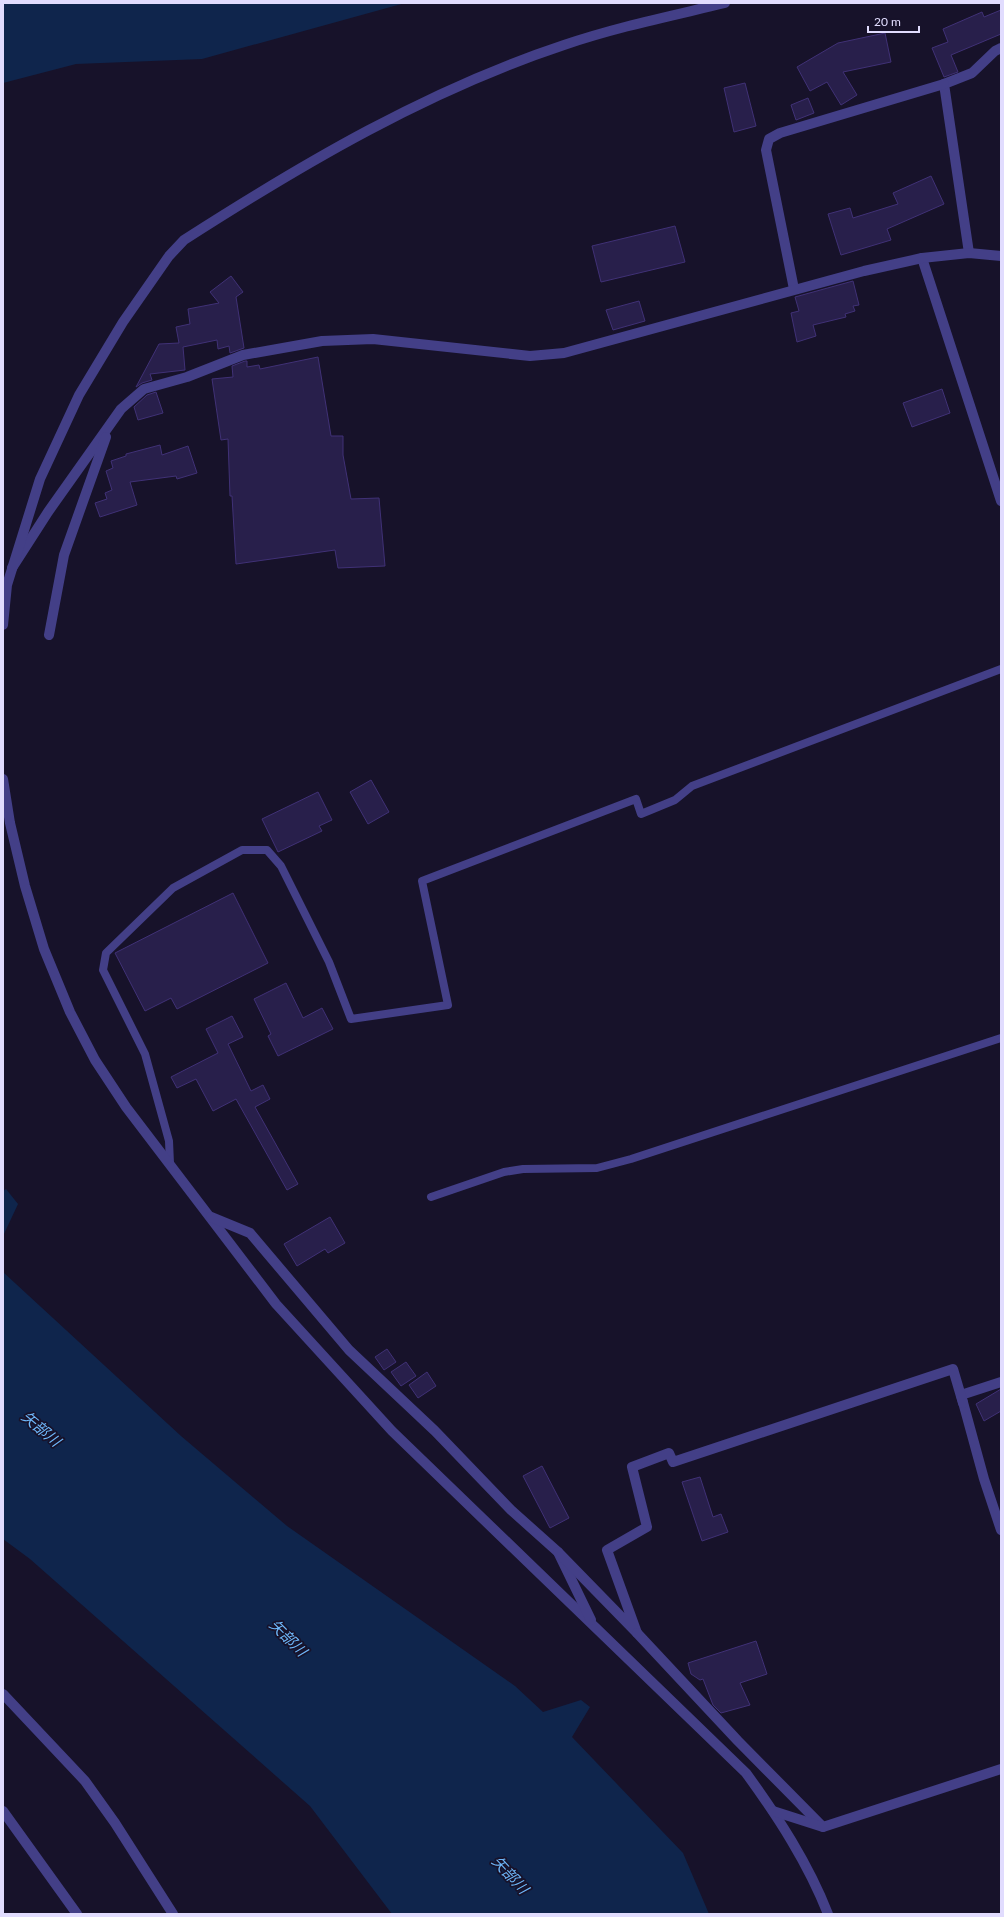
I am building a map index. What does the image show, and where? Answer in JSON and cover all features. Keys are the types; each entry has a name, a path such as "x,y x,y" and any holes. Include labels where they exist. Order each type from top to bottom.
{"street":[{"path":"3,625 7,585 40,479 79,395 123,322 169,256 184,240 323,154 451,89 525,59 586,38 640,22 725,3"},
{"path":"794,289 766,150 769,139 780,133 944,84 972,72 995,51 1001,48"},
{"path":"944,84 969,253"},
{"path":"12,568 48,512 121,409 144,389 187,377 242,355 322,341 373,339 530,356 564,353 794,289 922,258 969,253 1001,256"},
{"path":"922,258 1001,501"},
{"path":"50,635 64,555 110,425"},
{"path":"3,779 10,823 24,886 44,949 70,1012 95,1060 126,1107 276,1304 392,1431 746,1774 773,1811 798,1851 820,1894 828,1914"},
{"path":"211,1218 250,1233 349,1350 435,1431 511,1510 558,1552 637,1633 738,1741 823,1827"},
{"path":"637,1633 607,1550 647,1527 632,1467 669,1453 674,1462 953,1369 984,1479 1001,1530"},
{"path":"963,1403 961,1395 1001,1382"},
{"path":"558,1552 595,1627"},
{"path":"3,1694 85,1781 119,1828 173,1914"},
{"path":"773,1811 823,1827 1001,1769"},
{"path":"3,1811 77,1914"}],"lane":[{"path":"170,1164 169,1141 145,1054 103,970 106,953 173,888 242,850 267,850 281,866 322,948 351,1019 448,1005 422,881 636,799 641,814 674,800 692,786 1001,669"},
{"path":"431,1197 504,1172 523,1169 597,1168 631,1159 1001,1038"}],"water":[{"path":"3,3 405,3 202,59 76,64 3,83"},
{"path":"6,1189 18,1204 3,1236 3,1191"},
{"name":"矢部川","path":"3,1272 181,1436 287,1526 515,1686 543,1712 581,1700 590,1707 572,1737 683,1853 709,1914 392,1914 310,1806 30,1559 3,1539"}],"building":[{"path":"1001,10 1001,34 951,55 958,72 944,77 932,48 948,42 943,29 982,12 984,17"},
{"path":"885,33 891,62 843,72 857,95 841,105 827,82 810,91 797,67 838,43"},
{"path":"745,83 756,126 734,132 724,88"},
{"path":"808,98 814,113 796,120 791,105"},
{"path":"931,176 944,204 887,229 891,240 841,255 828,214 850,208 853,218 898,204 893,193"},
{"path":"675,226 685,262 601,282 592,246"},
{"path":"231,276 243,292 236,297 244,348 230,353 229,346 218,349 217,340 183,347 185,370 150,374 152,380 142,383 136,387 159,344 179,343 176,327 190,324 188,309 219,303 210,292"},
{"path":"853,281 859,305 853,306 855,311 845,314 846,317 813,325 816,336 797,342 791,313 799,311 795,297"},
{"path":"639,301 645,321 613,330 606,310"},
{"path":"318,357 331,436 343,436 343,455 351,499 379,498 385,566 338,568 335,550 236,564 232,496 230,496 228,439 221,440 212,379 233,377 232,366 245,361 247,361 247,367 259,365 260,369"},
{"path":"942,389 950,413 912,427 903,403"},
{"path":"156,392 163,413 138,420 134,407 147,395"},
{"path":"160,445 162,455 188,446 197,473 177,479 176,476 130,482 137,505 100,517 95,503 107,499 105,493 112,490 106,471 113,468 111,461 126,456 126,454"},
{"path":"371,780 389,812 368,824 350,792"},
{"path":"318,792 332,820 319,826 322,831 278,852 262,819"},
{"path":"233,893 268,963 177,1009 171,998 145,1011 115,953"},
{"path":"286,983 303,1018 322,1008 333,1029 278,1056 268,1036 271,1034 254,999"},
{"path":"232,1016 243,1037 228,1044 251,1091 263,1085 270,1099 255,1107 298,1184 287,1190 236,1099 213,1111 196,1079 177,1088 171,1077 218,1053 206,1029"},
{"path":"330,1217 345,1243 328,1253 325,1249 297,1266 284,1244"},
{"path":"387,1349 396,1362 384,1370 375,1357"},
{"path":"406,1362 416,1376 401,1386 391,1372"},
{"path":"427,1372 436,1386 418,1398 409,1385"},
{"path":"1001,1389 1001,1411 984,1421 976,1404"},
{"path":"542,1466 569,1518 550,1528 523,1476"},
{"path":"700,1477 713,1517 721,1514 728,1532 702,1541 682,1482"},
{"path":"756,1641 767,1674 740,1683 750,1705 721,1713 713,1705 703,1679 700,1680 691,1674 688,1663"}]}
